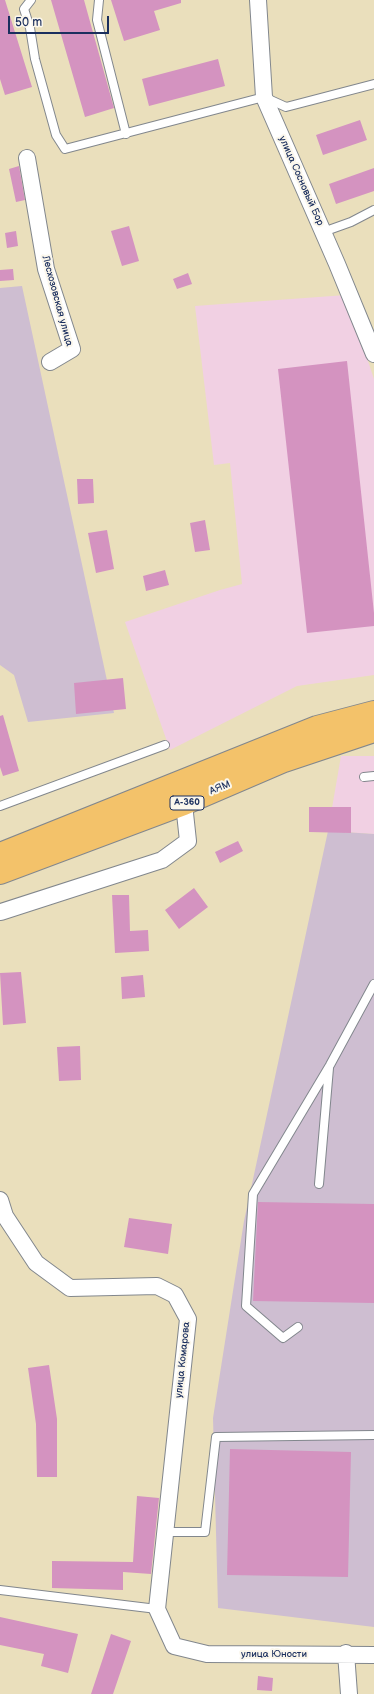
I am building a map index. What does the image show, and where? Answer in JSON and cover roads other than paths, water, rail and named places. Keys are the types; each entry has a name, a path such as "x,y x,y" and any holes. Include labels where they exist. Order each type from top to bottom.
{"highway":[{"name":"АЯМ","path":"0,854 317,727 374,712"},
{"name":"АЯМ","path":"0,873 184,804 284,761 374,731"}],"street":[{"name":"улица Сосновый Бор","path":"258,0 264,97 324,232 374,354"},
{"name":"Лесхозовская улица","path":"27,158 46,269 72,349 50,362"},
{"path":"0,912 162,860 188,842 184,804"},
{"name":"улица Комарова","path":"0,1200 5,1216 36,1263 70,1288 157,1286 176,1295 188,1319 157,1609"},
{"name":"улица Юности","path":"157,1609 174,1646 207,1654 346,1653 374,1655"},
{"path":"346,1653 349,1694"}],"lane":[{"path":"31,0 24,9 30,28 35,59 56,135 65,149 264,97 286,107 374,84"},
{"path":"99,0 97,20 126,134"},
{"path":"324,232 351,222 374,210"},
{"path":"0,806 165,744"},
{"path":"364,777 374,776"},
{"path":"298,1327 283,1338 246,1306 253,1194 330,1065 374,984"},
{"path":"319,1184 330,1065"},
{"path":"165,1532 205,1532 216,1437 374,1435"},
{"path":"0,1590 157,1609"}]}
